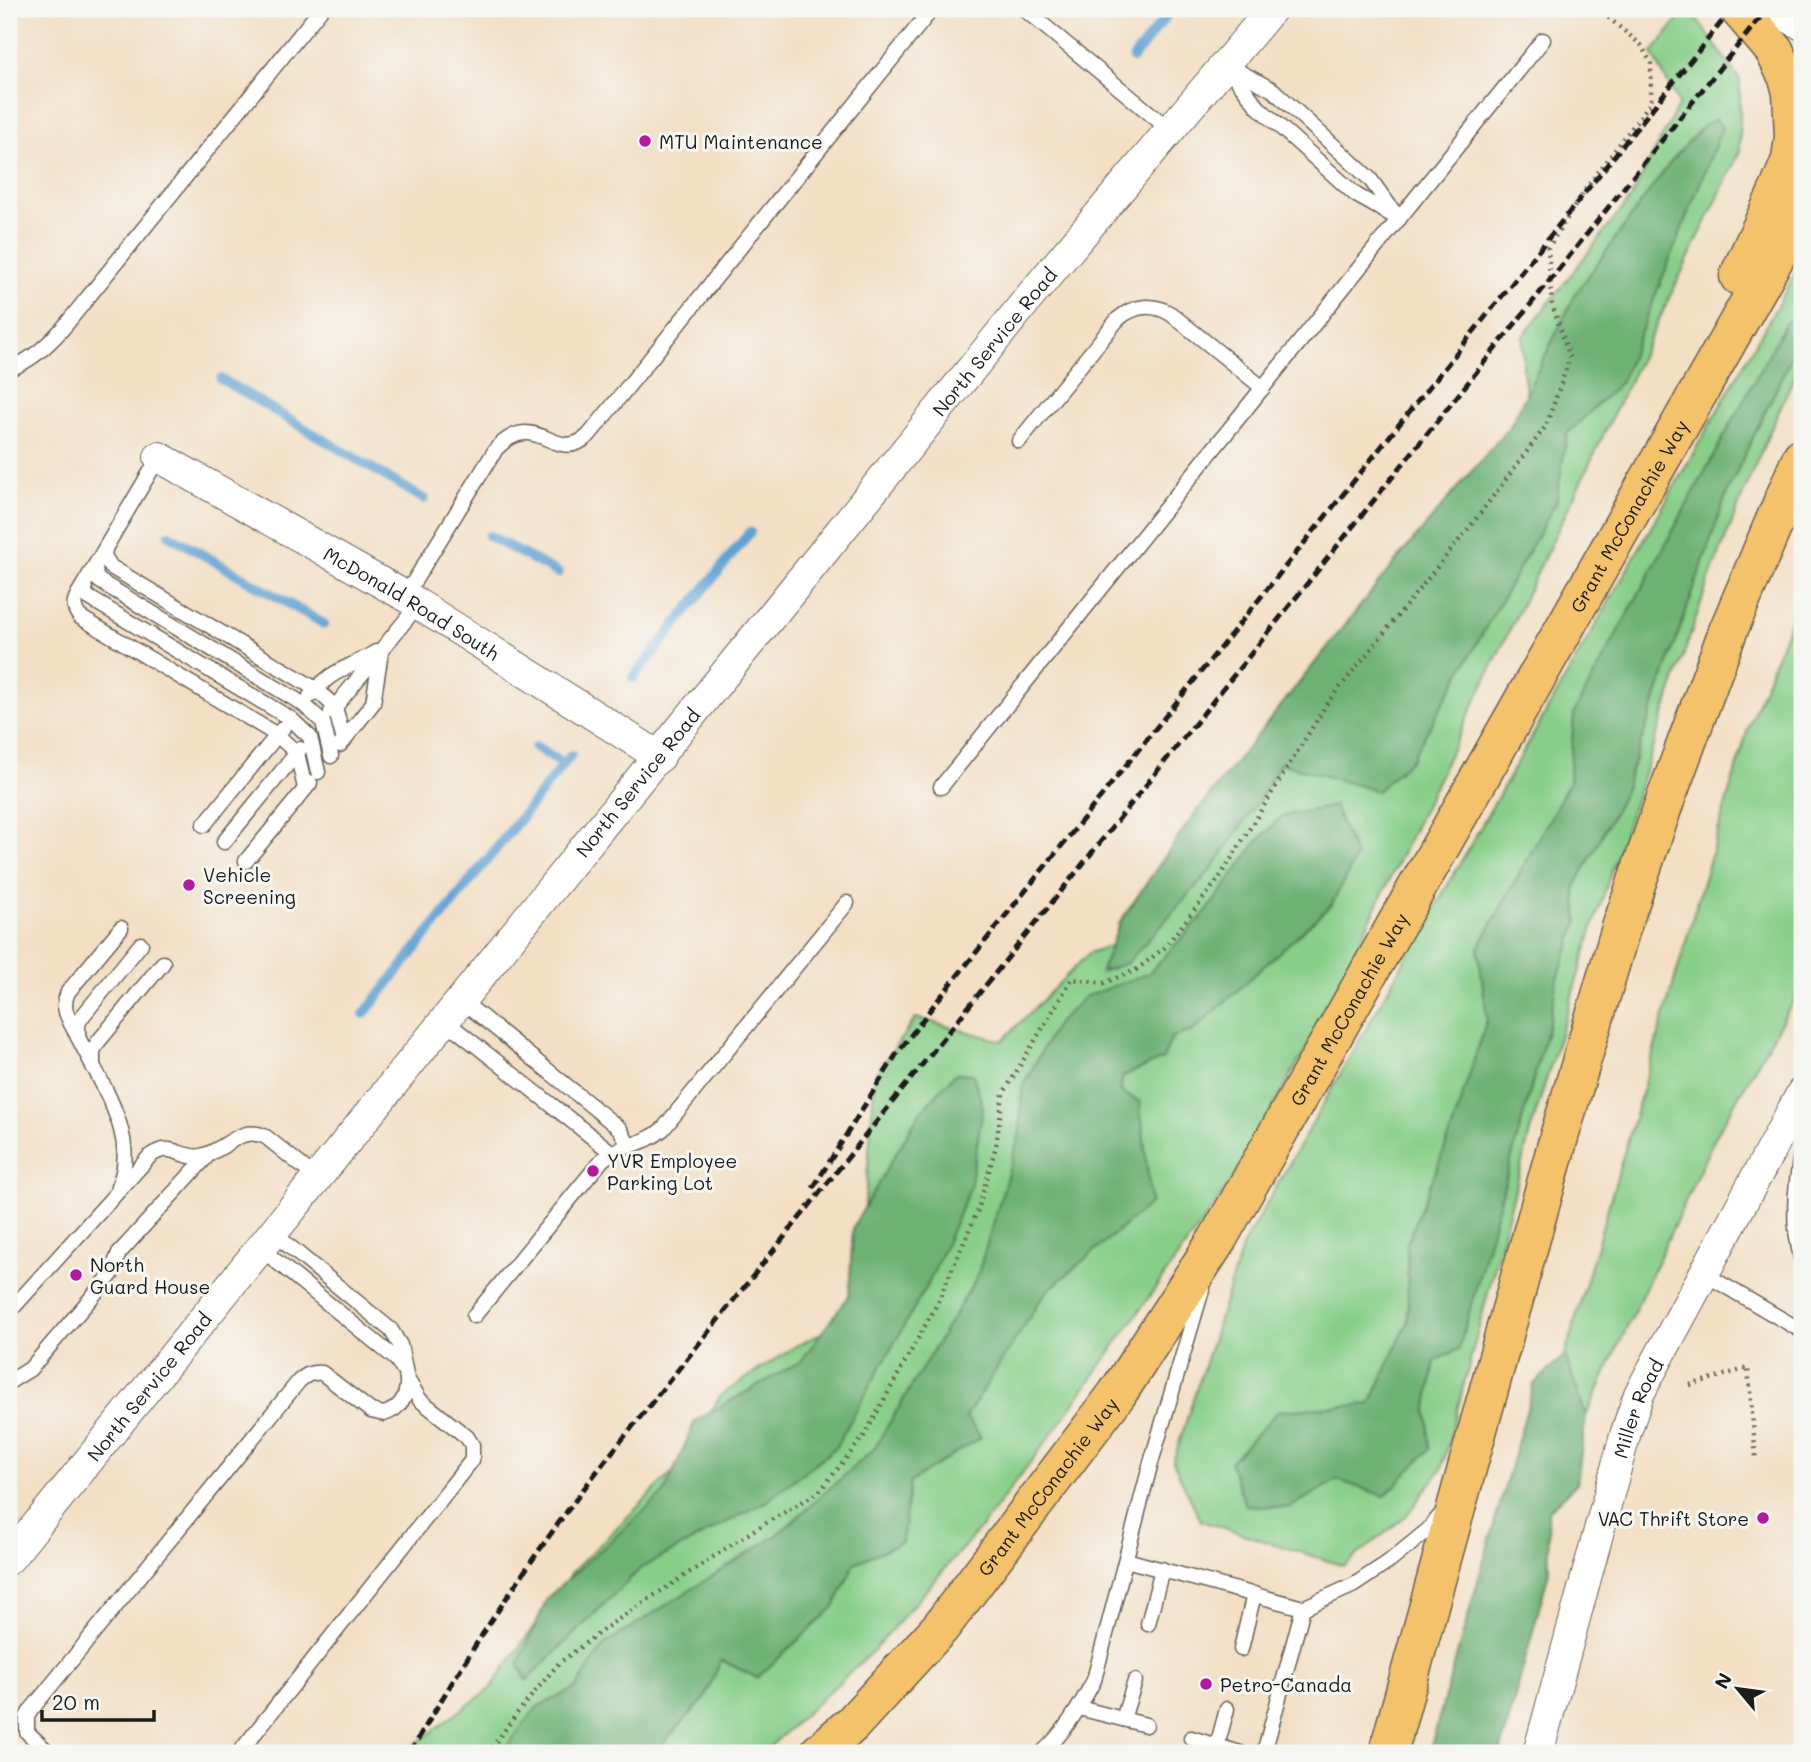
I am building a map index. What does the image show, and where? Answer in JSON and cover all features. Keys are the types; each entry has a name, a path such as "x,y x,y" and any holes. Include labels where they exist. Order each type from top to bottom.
{"main road":[{"path":"1624,526 1790,160 1794,138 1792,92 1788,78 1774,50 1739,9"},
{"name":"Grant McConachie Way","path":"819,1753 852,1724 940,1628 1117,1394 1217,1240 1802,210"},
{"path":"1388,1753 1559,1137 1621,928 1728,631 1801,461"}],"street":[{"name":"North Service Road","path":"9,1559 1032,294 1272,9"},
{"path":"1774,9 1802,25"},
{"name":"McDonald Road South","path":"159,457 411,600 660,757"},
{"name":"Miller Road","path":"1538,1753 1626,1432 1639,1394 1802,1091"}],"lane":[{"path":"9,369 30,359 48,345 64,327 321,9"},
{"path":"224,842 383,647 496,449 506,438 517,432 528,432 570,446 582,442 589,435 932,9"},
{"path":"1024,9 1170,130"},
{"path":"941,787 1543,40"},
{"path":"1225,64 1258,107 1356,195 1399,219"},
{"path":"1225,64 1273,90 1370,179 1399,219"},
{"path":"1019,441 1118,318 1129,309 1156,307 1171,314 1263,388"},
{"path":"159,457 74,601 74,607 80,617 277,735 297,753 305,788"},
{"path":"105,549 104,556 111,567 316,689 335,707 344,741"},
{"path":"95,566 96,578 100,582 303,704 323,722 331,756"},
{"path":"84,584 86,596 90,599 290,719 310,737 318,772"},
{"path":"204,825 316,689 335,671 372,655 383,647"},
{"path":"246,861 373,703 383,647"},
{"path":"474,1316 602,1160 611,1152 652,1139 663,1129 847,903"},
{"path":"111,1200 127,1164 126,1149 115,1112 65,1011 65,999 121,928"},
{"path":"78,1037 78,1024 82,1018 141,944"},
{"path":"93,1068 93,1051 98,1042 163,963"},
{"path":"452,1010 620,1129 629,1146"},
{"path":"452,1010 611,1152"},
{"path":"9,1312 157,1151 164,1149 199,1156 244,1135 258,1133 317,1179"},
{"path":"1802,1149 1794,1191 1795,1224 1802,1261"},
{"path":"9,1382 30,1369 111,1275 120,1253 210,1153"},
{"path":"1042,1753 1056,1740 1079,1708 1094,1680 1153,1453 1217,1240"},
{"path":"49,1753 27,1732 27,1717 31,1710 299,1381 314,1372 323,1373 371,1411 384,1415 396,1408 406,1394 407,1377 400,1345 391,1330 267,1241"},
{"path":"239,1753 472,1460 472,1445 467,1437 420,1400 396,1359 267,1241"},
{"path":"1703,1273 1802,1331"},
{"path":"1126,1560 1303,1608 1354,1585 1390,1561 1428,1530 1460,1492"},
{"path":"1148,1624 1162,1569"},
{"path":"1241,1649 1255,1594"},
{"path":"1264,1753 1303,1608"},
{"path":"1123,1719 1135,1681"},
{"path":"1079,1708 1146,1725"},
{"path":"1217,1746 1227,1709"},
{"path":"1191,1738 1240,1753"}],"path":[{"path":"488,1753 559,1663 611,1624 754,1530 820,1492 864,1436 936,1306 978,1210 996,1146 1003,1094 1072,979 1104,983 1136,970 1164,948 1218,880 1328,702 1474,523 1546,426 1570,358 1552,304 1548,248 1587,187 1651,102 1651,63 1642,45 1598,9"},
{"path":"1690,1385 1748,1368 1756,1458"}],"green space":[{"path":"1686,9 1690,9 1740,80 1740,151 1319,1026 1228,1186 1057,1427 982,1526 873,1651 763,1753 403,1753 491,1688 573,1571 674,1471 721,1395 794,1347 841,1323 860,1290 875,1075 916,1018 1002,1041 1089,953 1121,942 1529,418 1523,368 1523,336 1631,198 1679,104 1652,53"},
{"path":"1715,119 1722,128 1621,382 1567,434 1556,503 1411,760 1377,791 1280,763 1261,797 1212,869 1127,963 1101,972 1120,922 1190,820 1400,556 1511,425 1576,293 1672,160 1703,126"},
{"path":"1802,262 1802,358 1708,582 1595,921 1530,1132 1442,1468 1406,1516 1344,1566 1201,1521 1173,1462 1243,1245"},
{"path":"1801,315 1800,339 1728,490 1622,797 1575,887 1578,922 1556,984 1549,1023 1459,1349 1435,1361 1427,1407 1430,1449 1385,1496 1337,1480 1289,1508 1245,1505 1230,1462 1278,1411 1370,1404 1408,1321 1407,1243 1450,1135 1487,1019 1478,949 1569,783 1574,713 1786,322"},
{"path":"1802,592 1802,986 1715,1137 1586,1416 1565,1355 1749,725"},
{"path":"1334,806 1356,857 1332,904 1193,1031 1172,1037 1163,1059 1122,1077 1121,1092 1140,1102 1151,1203 1045,1293 966,1417 981,1437 910,1482 902,1542 855,1563 834,1607 757,1678 721,1660 704,1700 653,1753 502,1753 537,1707 576,1688 605,1644 777,1535 873,1450 977,1277 1020,1133 1022,1088 1055,1026 1084,997 1149,973 1208,910 1257,842 1282,816"},
{"path":"956,1073 973,1074 983,1108 970,1188 931,1278 835,1448 767,1501 641,1568 527,1680 518,1664 548,1597 665,1492 695,1421 801,1361 849,1295 853,1227 920,1112"},
{"path":"1565,1355 1586,1416 1577,1483 1548,1511 1549,1572 1500,1753 1429,1753 1534,1384"}],"waterway":[{"path":"1133,58 1172,9"},
{"path":"221,379 424,499"},
{"path":"633,678 750,532"},
{"path":"169,535 324,624"},
{"path":"489,536 558,573"},
{"path":"535,747 564,764"},
{"path":"364,1014 571,755"}],"railway":[{"path":"813,1188 896,1055 930,1010 1732,9"},
{"path":"410,1753 503,1604 605,1461 1767,9"}],"place":[{"name":"MTU Maintenance","path":"645,141"},
{"name":"Vehicle Screening","path":"189,885"},
{"name":"YVR Employee Parking Lot","path":"593,1171"},
{"name":"North Guard House","path":"76,1275"},
{"name":"VAC Thrift Store","path":"1763,1518"},
{"name":"Petro-Canada","path":"1206,1684"}]}
